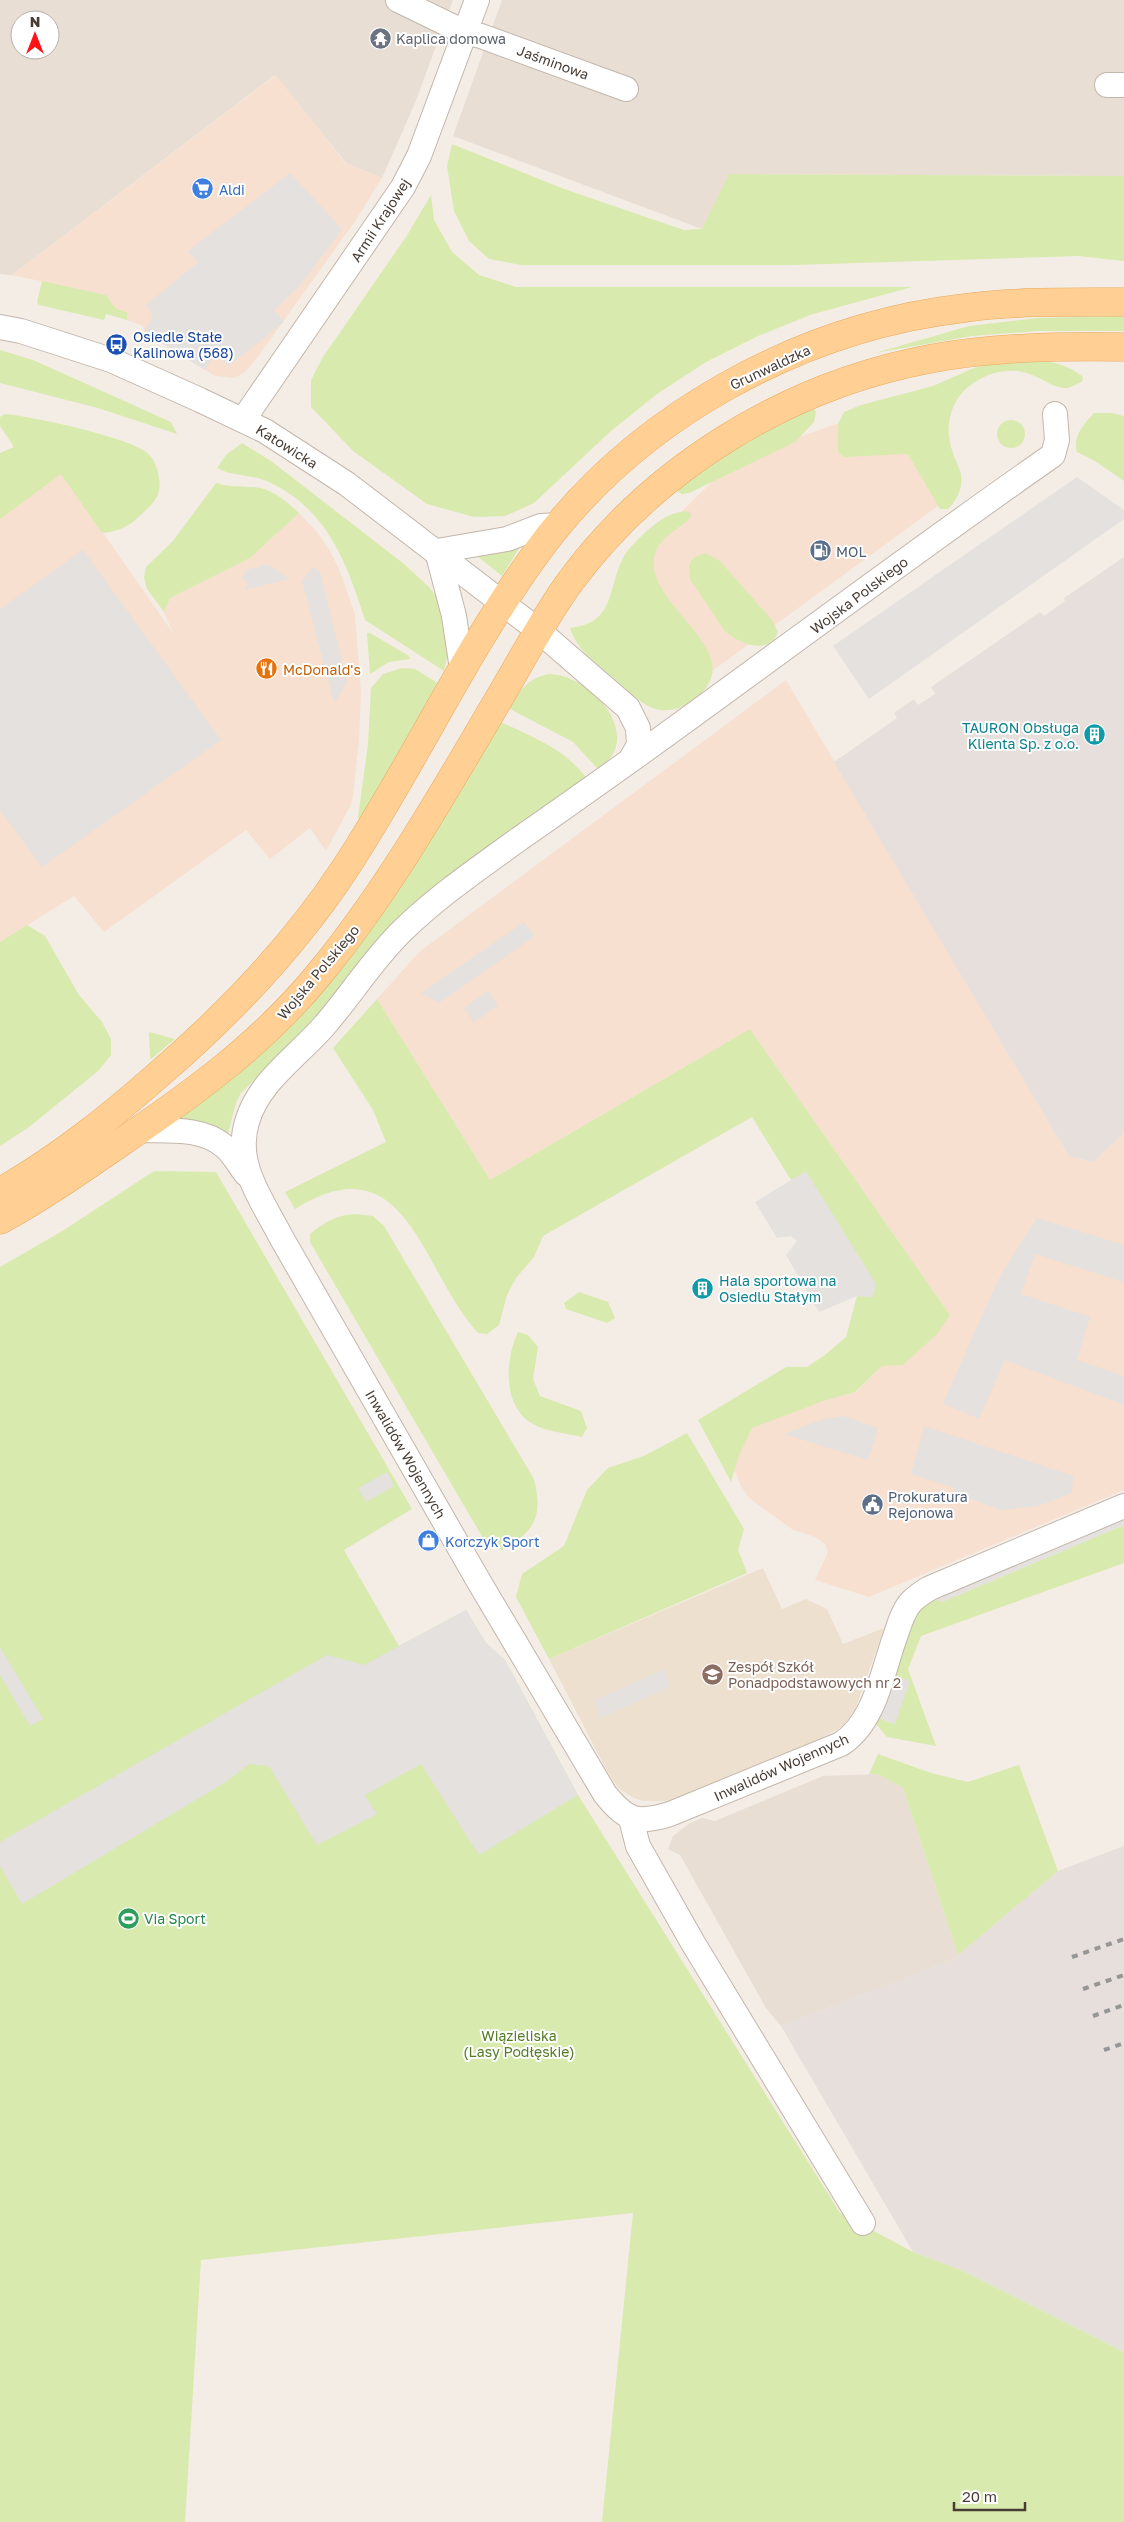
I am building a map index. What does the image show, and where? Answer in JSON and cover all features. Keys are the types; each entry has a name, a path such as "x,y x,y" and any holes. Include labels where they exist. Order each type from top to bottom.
{"main road":[{"name":"Grunwaldzka","path":"501,604 558,525 625,459 677,418 744,377 798,351 880,324 944,310 1008,304 1124,302"},
{"path":"539,631 583,565 647,498 711,449 780,409 866,374 930,359 1007,349 1124,347"},
{"path":"0,1192 65,1152 127,1103 214,1025 283,950 346,866 501,604"},
{"name":"Wojska Polskiego","path":"0,1220 53,1189 140,1130 232,1063 282,1018 366,914 420,832 539,631"}],"street":[{"name":"Jaśminowa","path":"398,0 466,33 481,36 626,89"},
{"name":"Armii Krajowej","path":"243,420 403,188 419,156 478,0"},
{"name":"Katowicka","path":"0,327 21,331 110,360 243,420 292,448 347,484 436,551 501,604 539,631 628,708 638,728 640,745 631,760"},
{"name":"Wojska Polskiego","path":"631,760 969,513 1053,456 1057,440 1055,414"},
{"path":"462,669 454,616 436,551 507,539 541,526 558,525"},
{"path":"253,1183 245,1164 243,1136 255,1100 324,1026 384,951 401,932 453,887 631,760"},
{"path":"140,1130 188,1132 212,1138 230,1152 253,1183"},
{"name":"Inwalidów Wojennych","path":"253,1183 281,1237 478,1580 605,1794 616,1808 631,1819 652,1820 670,1814 841,1744 854,1735 866,1718 900,1621 911,1603 920,1595 930,1588 1124,1506"},
{"path":"631,1819 638,1846 693,1942 863,2223"}],"shaded area":[{"path":"0,0 453,0 415,103 382,178 346,163 275,75 12,275 0,274"},
{"path":"502,0 1124,0 1124,176 730,174 702,229 453,136"},
{"path":"276,75 345,163 382,178 356,220 245,372 235,378 215,376 144,332 143,326 127,320 128,313 115,309 106,295 12,275"},
{"path":"290,173 342,229 300,285 274,310 284,322 228,366 215,353 205,370 144,332 153,317 146,305 198,262 188,251"},
{"path":"893,404 953,495 678,696 633,558 736,459"},
{"path":"0,453 62,474 173,633 164,612 170,598 250,558 299,513 317,532 329,549 339,569 355,614 361,692 359,742 352,803 326,851 310,828 270,859 246,830 104,932 74,896 0,942"},
{"path":"1077,477 1124,510 1124,519 869,699 833,646"},
{"path":"83,550 221,740 42,867 0,810 0,609"},
{"path":"1124,557 1124,1133 1093,1162 1069,1156 834,762 897,718 894,713 914,699 918,705 935,694 931,687 1040,612 1044,616 1065,601 1064,598"},
{"path":"268,564 289,579 245,590 248,584 242,577 247,570"},
{"path":"313,567 320,572 347,682 334,703 302,581"},
{"path":"786,680 1069,1156 1093,1162 1124,1133 1124,1490 869,1597 815,1580 828,1552 825,1544 815,1537 793,1530 749,1498 741,1486 715,1426 856,1392 882,1366 950,1315 750,1029 490,1180 377,999 419,952"},
{"path":"524,922 535,936 439,1003 421,993"},
{"path":"488,991 498,1006 474,1022 464,1008"},
{"path":"806,1171 876,1284 873,1297 857,1296 819,1312 786,1255 797,1241 791,1236 777,1238 755,1202"},
{"path":"1037,1218 1124,1245 1124,1282 1035,1254 1021,1294 1090,1317 1077,1360 1124,1376 1124,1405 1005,1360 979,1419 943,1403 1000,1276"},
{"path":"843,1416 878,1428 868,1460 784,1434 821,1420"},
{"path":"924,1426 1073,1476 1072,1493 1038,1506 1001,1510 954,1493 955,1488 911,1474"},
{"path":"387,1472 394,1486 366,1502 358,1488"},
{"path":"1124,1517 1124,1525 942,1602 933,1598"},
{"name":"Zespół Szkół Ponadpodstawowych nr 2","path":"763,1568 782,1609 806,1599 827,1609 843,1644 884,1628 855,1710 845,1725 822,1738 687,1794 666,1801 643,1801 619,1789 607,1771 549,1659"},
{"path":"466,1610 486,1643 505,1660 578,1795 479,1855 421,1764 365,1795 377,1814 317,1845 269,1766 249,1764 226,1782 22,1904 0,1866 0,1842 327,1655 364,1665"},
{"path":"0,1647 43,1719 30,1726 0,1675"},
{"path":"664,1669 671,1687 597,1719 599,1712 594,1701"},
{"path":"893,1675 910,1681 895,1724 878,1718"},
{"path":"878,1774 903,1788 958,1955 952,1960 781,2026 766,2008 680,1855 668,1849 673,1836 690,1823 703,1818 715,1821 823,1776"},
{"path":"1124,1846 1124,2352 963,2271 913,2252 781,2026 952,1960 1058,1871"}],"green space":[{"path":"452,144 564,189 684,230 702,229 729,174 1124,176 1124,261 1078,256 795,265 521,265 489,259 469,241 454,211 447,166"},
{"path":"431,195 434,220 452,252 479,275 516,287 912,287 810,315 758,336 706,362 657,394 611,431 534,503 505,516 474,517 427,504 353,451 311,407 311,380 323,357 406,237"},
{"path":"42,281 106,295 115,308 128,313 127,320 106,314 104,320 39,305 37,302"},
{"path":"1124,316 1124,331 1038,331 972,336 875,353 969,326 1037,318"},
{"path":"0,350 33,360 171,422 177,434 98,408 0,383"},
{"path":"1033,360 1065,366 1083,377 1082,382 1064,388 1030,374 1002,371 976,381 968,387 956,401 950,417 950,444 960,470 961,485 959,493 948,509 940,509 908,454 844,457 838,452 838,424 844,412 861,405 933,386 974,368 999,362"},
{"path":"813,409 816,411 814,422 795,442 689,493 682,494 678,492 680,487 727,454 778,425"},
{"path":"1094,413 1112,413 1124,416 1124,481 1095,461 1077,452 1076,441 1078,436 1083,426"},
{"path":"5,414 78,428 136,446 149,454 158,471 160,482 157,497 129,525 102,533 61,474 0,519 0,453 14,447 0,426 0,417"},
{"path":"1011,420 1021,424 1025,434 1021,444 1011,448 1001,444 997,434 1001,424"},
{"path":"242,443 271,461 404,564 429,587 439,600 449,648 444,671 365,620 342,558 320,522 306,507 289,493 263,479 229,473 217,468 226,455"},
{"path":"216,483 265,489 299,513 250,558 170,598 164,612 147,589 144,577 146,567 173,541"},
{"path":"690,512 691,517 667,536 659,545 656,551 654,568 660,585 670,601 697,634 707,650 713,666 710,681 699,696 691,702 673,709 655,709 632,695 592,660 577,643 570,628 585,625 603,612 608,603 623,558 637,541 650,528 663,519 672,514"},
{"path":"520,547 502,576 477,556"},
{"path":"706,553 720,561 772,620 778,632 774,640 760,646 752,645 744,643 724,630 690,579 689,565 694,557"},
{"path":"367,633 409,656 410,659 389,662 370,674"},
{"path":"402,668 415,669 439,684 407,743 360,819 358,818 368,744 371,688 383,674"},
{"path":"549,674 565,677 581,684 596,696 608,710 615,725 617,741 612,756 598,769 573,742 508,708 525,686 535,679"},
{"path":"501,722 558,751 568,758 586,777 333,998 289,1046 241,1093 236,1103 228,1133 199,1121 180,1118 248,1066 280,1038 337,974 412,869 458,796"},
{"path":"27,925 45,936 79,995 102,1022 111,1039 111,1055 98,1071 29,1127 0,1146 0,942"},
{"path":"377,999 490,1180 750,1029 950,1315 938,1333 903,1365 882,1366 855,1392 823,1401 752,1428 739,1455 731,1482 698,1420 786,1367 807,1367 825,1355 846,1337 857,1296 873,1297 806,1172 791,1180 752,1117 543,1236 534,1257 516,1278 507,1295 499,1325 487,1334 478,1333 458,1307 425,1248 407,1222 387,1201 363,1190 333,1192 295,1209 285,1192 386,1142 373,1110 333,1048"},
{"path":"149,1032 175,1039 151,1059 150,1058"},
{"name":"Wiązieliska (Lasy Podłęskie)","path":"154,1171 216,1172 412,1509 344,1550 399,1646 466,1610 486,1643 505,1660 578,1795 840,2213 913,2252 963,2271 1124,2352 1124,2522 602,2522 633,2213 201,2260 185,2522 0,2522 0,1267 64,1230"},
{"path":"355,1214 373,1216 384,1226 534,1479 537,1492 537,1513 534,1522 522,1536 502,1550 487,1545 310,1242 310,1234 320,1226 342,1216"},
{"path":"579,1292 608,1302 615,1318 607,1323 566,1309 564,1303"},
{"path":"518,1332 528,1335 538,1347 533,1379 540,1396 581,1411 587,1428 582,1437 538,1427 523,1416 516,1406 511,1395 509,1368 510,1355"},
{"path":"687,1433 744,1529 738,1550 747,1573 549,1659 516,1597 522,1574 564,1546 587,1490 608,1468 644,1456"},
{"path":"1124,1525 1124,1563 921,1636 908,1669 936,1746 887,1737 876,1724 878,1718 895,1724 893,1675 911,1624 919,1610 933,1598 942,1602"},
{"path":"878,1754 931,1773 968,1782 1019,1765 1058,1871 958,1955 903,1788 878,1774 869,1774"}],"railway":[{"path":"1072,1957 1124,1939"},
{"path":"1083,1989 1124,1975"},
{"path":"1093,2016 1124,2005"},
{"path":"1104,2050 1124,2043"}],"place":[{"name":"Kaplica domowa","path":"380,38"},
{"name":"Aldi","path":"203,189"},
{"name":"Osiedle Stałe Kalinowa (568)","path":"117,344"},
{"name":"MOL","path":"820,551"},
{"name":"McDonald's","path":"267,669"},
{"name":"TAURON Obsługa Klienta Sp. z o.o.","path":"1095,735"},
{"name":"Hala sportowa na Osiedlu Stałym","path":"703,1288"},
{"name":"Prokuratura Rejonowa","path":"872,1504"},
{"name":"Korczyk Sport","path":"429,1541"},
{"name":"Zespół Szkół Ponadpodstawowych nr 2","path":"712,1674"},
{"name":"Via Sport","path":"128,1918"}]}
